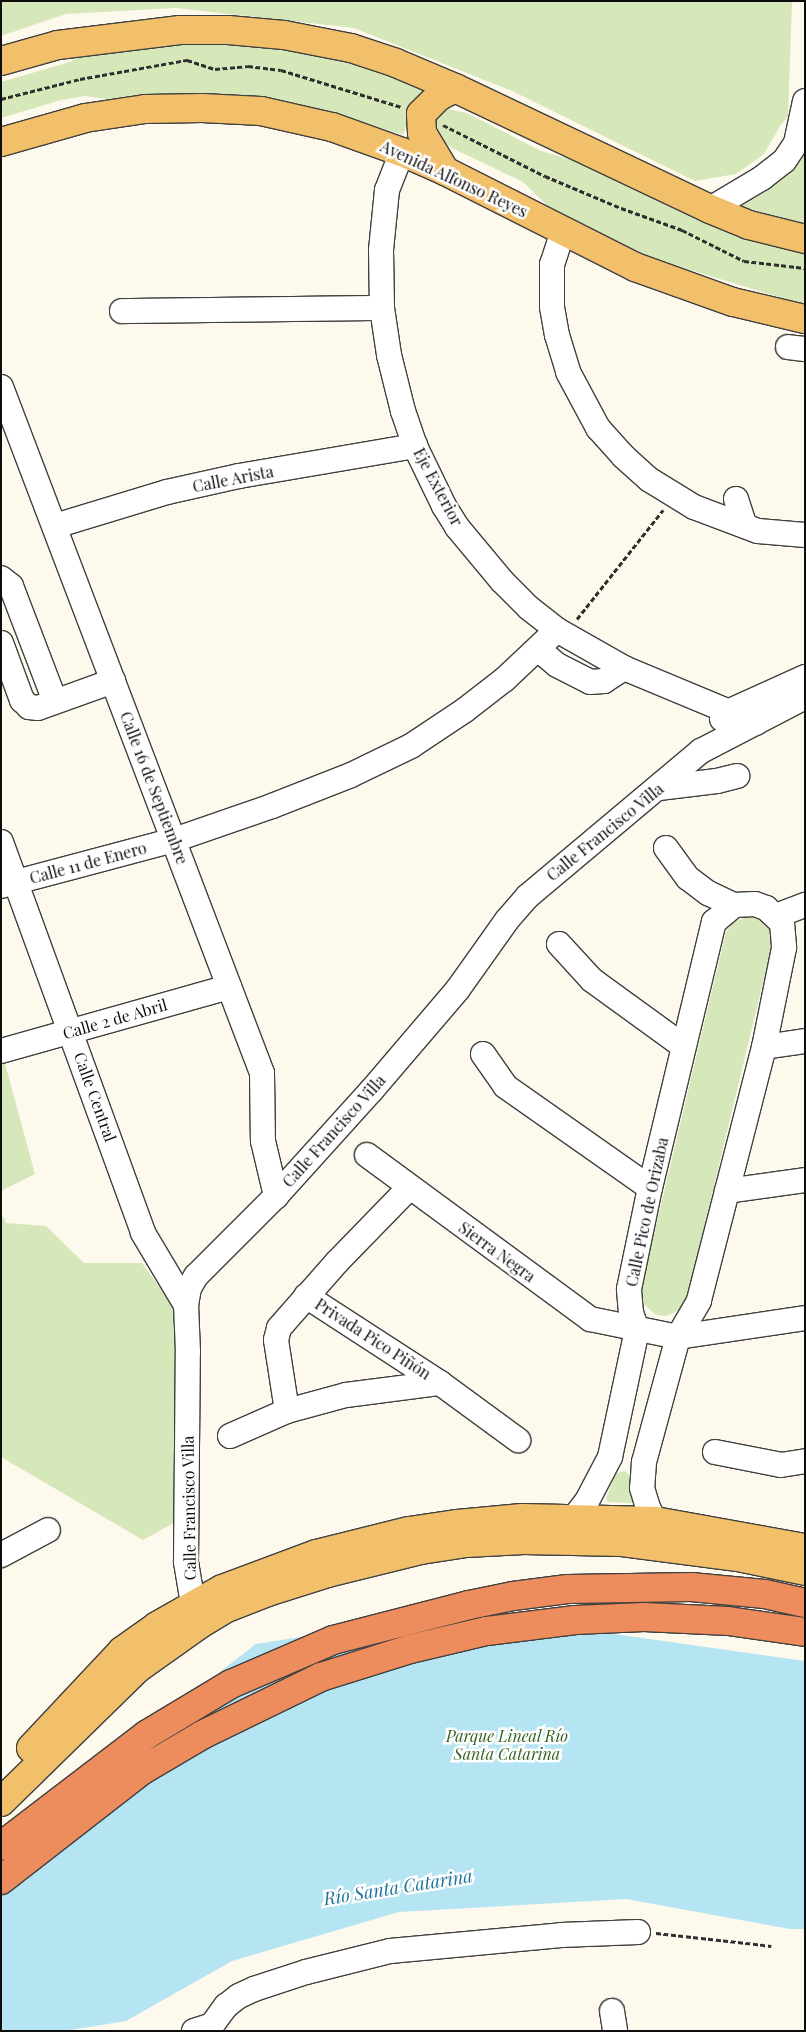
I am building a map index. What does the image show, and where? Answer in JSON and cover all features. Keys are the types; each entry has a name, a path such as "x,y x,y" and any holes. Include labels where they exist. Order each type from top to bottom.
{"highway":[{"path":"1,1846 146,1735 231,1684 333,1640 469,1605 513,1596 568,1589 691,1587 765,1594 805,1603"},
{"path":"1,1880 141,1771 202,1735 320,1677 410,1649 487,1631 575,1620 644,1617 728,1621 805,1632"}],"main road":[{"path":"1,61 58,45 180,30 228,30 284,35 351,48 396,63 455,88 710,209 749,225 805,239"},
{"path":"445,171 422,133 421,114 438,97 455,88"},
{"name":"Avenida Alfonso Reyes","path":"1,142 85,118 145,109 202,108 261,111 332,127 402,152 445,171 635,267 733,302 805,319"},
{"path":"1,1777 122,1651 193,1604 222,1589 316,1554 409,1532 457,1524 522,1518 655,1521 805,1548"},
{"path":"1,1802 138,1668 193,1629 227,1608 268,1592 328,1573 421,1550 466,1543 524,1540 622,1542 738,1557 805,1571"}],"street":[{"path":"710,209 762,178 784,161 796,143 805,101"},
{"name":"Eje Exterior","path":"402,152 387,190 381,250 382,308 389,355 403,411 415,446 444,506 457,527 502,581 529,608 560,632 624,668 706,704 730,711 756,723"},
{"path":"563,231 552,264 552,307 568,372 598,428 650,480 694,507 723,503 745,526 758,531 805,535"},
{"path":"122,311 382,308"},
{"name":"Calle 16 de Septiembre","path":"1,387 8,429 55,526 262,1073 263,1142 276,1196"},
{"name":"Calle Arista","path":"55,526 167,492 239,476 415,446"},
{"path":"1,578 11,586 55,701"},
{"name":"Calle 11 de Enero","path":"9,884 174,840 351,776 411,746 465,710 560,632"},
{"path":"1,643 25,704 33,708 113,681"},
{"path":"538,650 557,665 590,682 604,681 624,668"},
{"name":"Calle Francisco Villa","path":"702,751 718,722 730,711 805,677"},
{"name":"Calle Francisco Villa","path":"193,1604 186,1562 188,1352 186,1305 190,1288 196,1276 276,1196 371,1091 458,989 507,920 528,896 702,751 756,723 794,700 805,697"},
{"path":"659,788 717,781 737,776"},
{"name":"Calle Central","path":"1,842 9,884 70,1031 143,1233 186,1305"},
{"path":"655,1521 648,1508 642,1488 644,1462 678,1337 699,1301 764,1047 784,948 782,924 776,916 766,908 755,904 734,905 708,893 688,878 666,848"},
{"name":"Calle Pico de Orizaba","path":"573,1519 587,1501 610,1457 636,1330 631,1313 629,1289 650,1188 714,922 734,905"},
{"path":"776,916 805,905"},
{"path":"558,944 592,980 683,1046"},
{"name":"Calle 2 de Abril","path":"1,1051 229,987"},
{"path":"764,1047 805,1042"},
{"path":"483,1054 505,1086 650,1188"},
{"name":"Sierra Negra","path":"367,1155 409,1188 590,1319 636,1330 678,1337 805,1318"},
{"path":"727,1192 805,1180"},
{"name":"Privada Pico Piñón","path":"287,1411 276,1340 279,1328 306,1296 409,1188"},
{"name":"Privada Pico Piñón","path":"306,1296 440,1382 518,1440"},
{"name":"Privada Pico Piñón","path":"230,1436 287,1411 346,1395 440,1382"},
{"path":"716,1452 780,1465 805,1461"},
{"path":"610,1457 644,1462"},
{"path":"1,1554 48,1530"},
{"path":"207,2029 226,2006 239,1996 254,1989 306,1972 390,1951 561,1935 638,1932"}],"path":[{"path":"560,632 675,496"},
{"path":"638,1932 674,1933 771,1946"}],"green space":[{"path":"1,1 792,1 788,116 764,154 736,174 695,181 512,91 354,28 176,8 66,14 1,36"},
{"path":"231,39 298,47 379,71 426,88 409,115 403,135 344,116 264,100 113,100 85,96 61,100 1,118 1,82 70,62 90,50"},
{"path":"443,108 467,113 541,151 572,160 712,224 805,249 805,305 651,258 551,209 523,182 452,148 431,133 431,115"},
{"path":"805,142 805,224 743,207 741,202"},
{"path":"749,916 759,920 770,930 771,949 687,1298 682,1308 674,1313 666,1316 656,1315 644,1304 641,1288 726,932 734,922"},
{"path":"4,1060 35,1174 1,1191 1,1061"},
{"path":"1,1213 6,1223 46,1226 84,1263 142,1263 176,1310 179,1520 143,1540 1,1457"},
{"path":"624,1471 630,1475 635,1503 608,1502 606,1499 615,1474"}],"water":[{"name":"Río Santa Catarina","path":"459,1612 805,1661 805,1929 790,1929 626,1899 399,1912 232,1961 126,2021 64,2031 1,2031 1,1841 256,1644"}],"park label":[{"name":"Parque Lineal Río Santa Catarina","path":"507,1745"}]}
